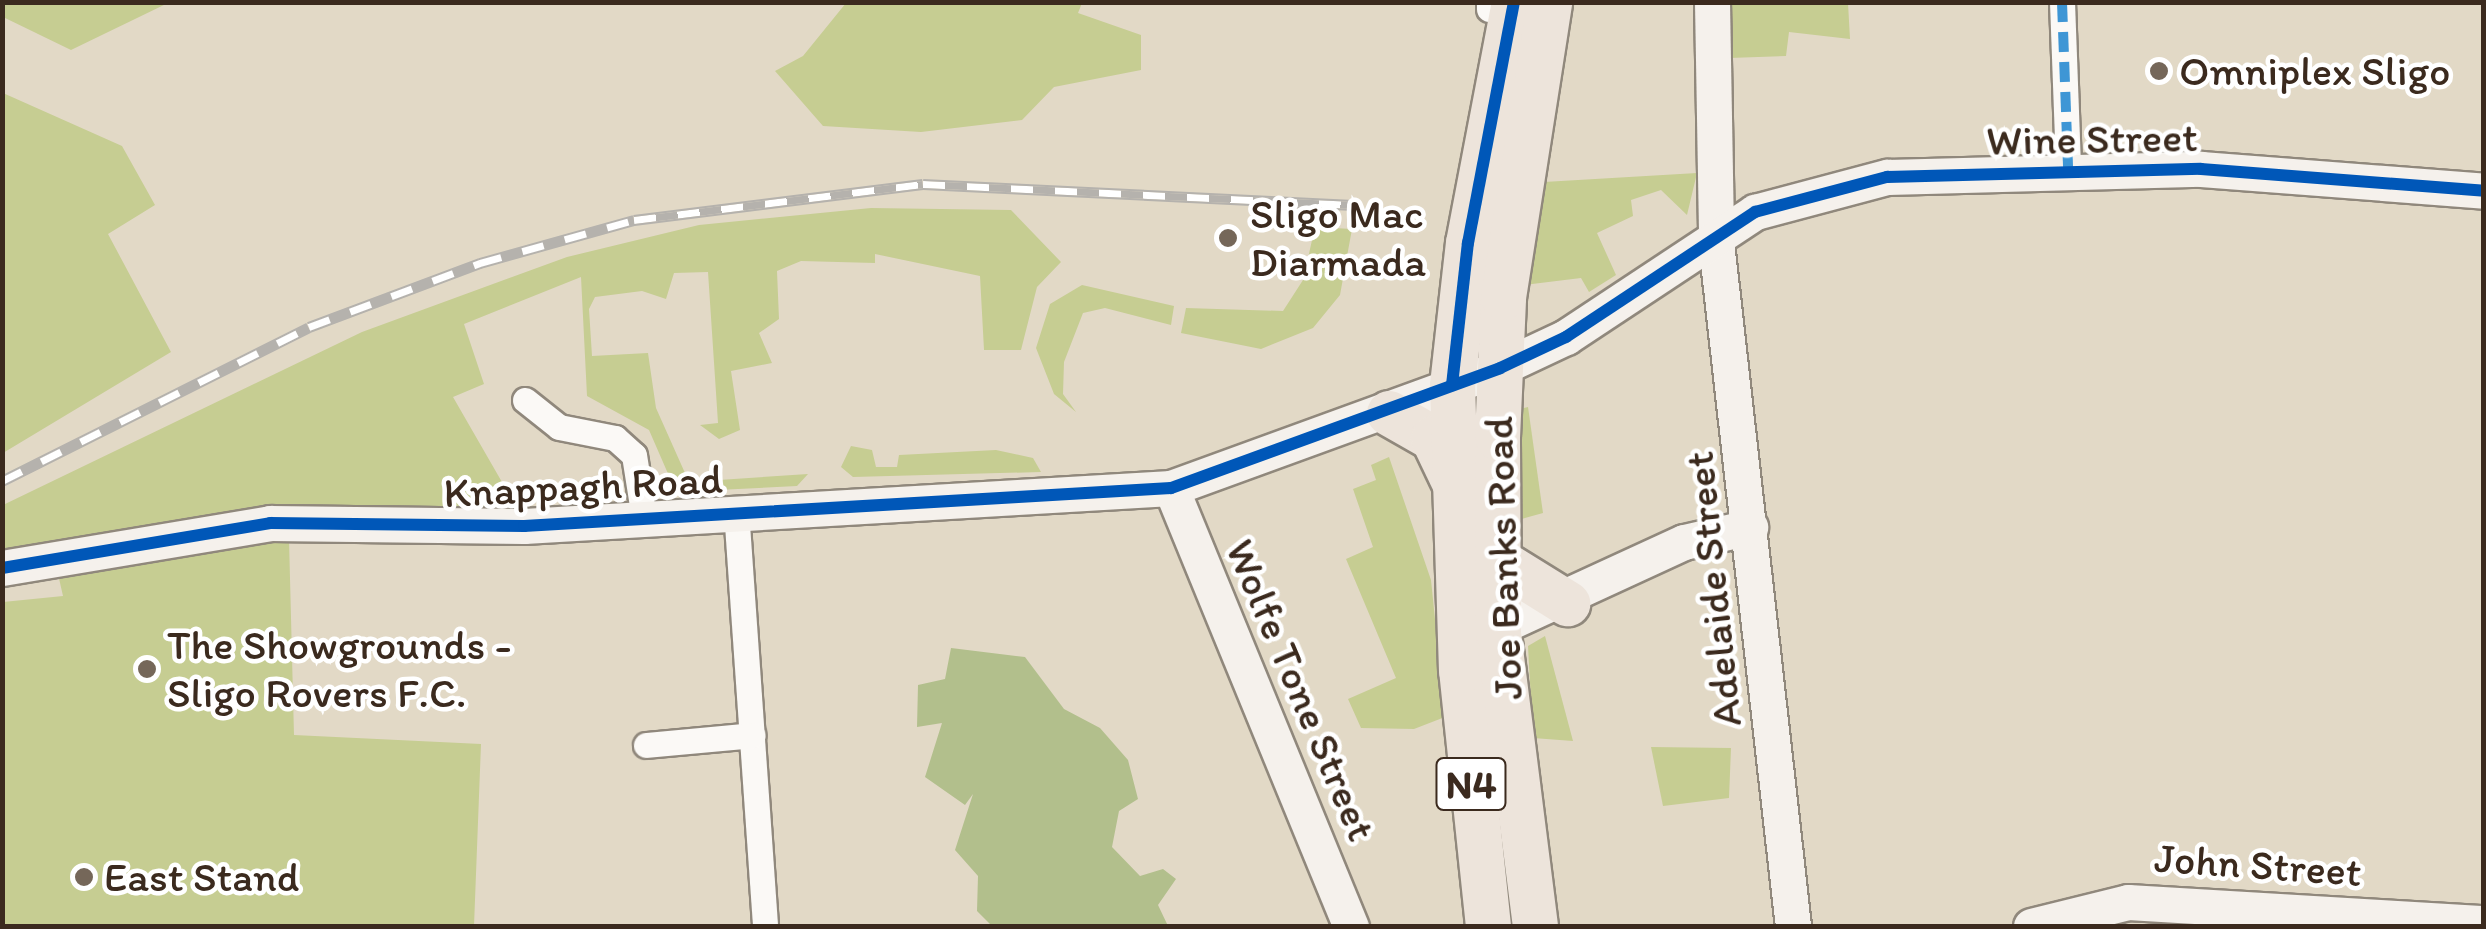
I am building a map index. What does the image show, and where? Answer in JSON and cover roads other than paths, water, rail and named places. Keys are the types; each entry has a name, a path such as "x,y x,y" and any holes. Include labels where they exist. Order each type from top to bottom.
{"highway":[{"name":"N4","path":"1500,368 1549,2"},
{"name":"N4","path":"1452,385 1497,5"},
{"name":"Joe Banks Road","path":"1488,926 1479,637 1496,560 1500,368"},
{"name":"Joe Banks Road","path":"1452,385 1453,480 1535,926"},
{"name":"N4","path":"1389,414 1433,438 1453,480"},
{"path":"1496,560 1567,603"}],"main road":[{"name":"Adelaide Street","path":"1712,2 1716,243 1794,926"},
{"name":"Wine Street","path":"1452,385 1500,368 1716,243 1760,210 1887,177 2068,168 2333,174 2484,191"},
{"name":"Knappagh Road","path":"2,568 270,523 644,518 1171,488 1389,414 1452,385"},
{"name":"Wolfe Tone Street","path":"1171,488 1351,926"},
{"path":"1479,637 1567,603 1684,542 1750,528"},
{"name":"John Street","path":"2031,926 2128,902 2484,923"}],"street":[{"path":"2062,2 2068,168"},
{"path":"525,400 559,427 615,438 634,455 644,518"},
{"path":"736,510 771,925"},
{"path":"646,745 753,735"}],"railway":[{"path":"2,481 309,327 480,263 634,220 923,184 1348,205"}],"place":[{"name":"Omniplex Sligo","path":"2159,71"},
{"name":"Sligo Mac Diarmada","path":"1228,238"},
{"name":"The Showgrounds - Sligo Rovers F.C.","path":"147,669"},
{"name":"East Stand","path":"84,877"}]}
